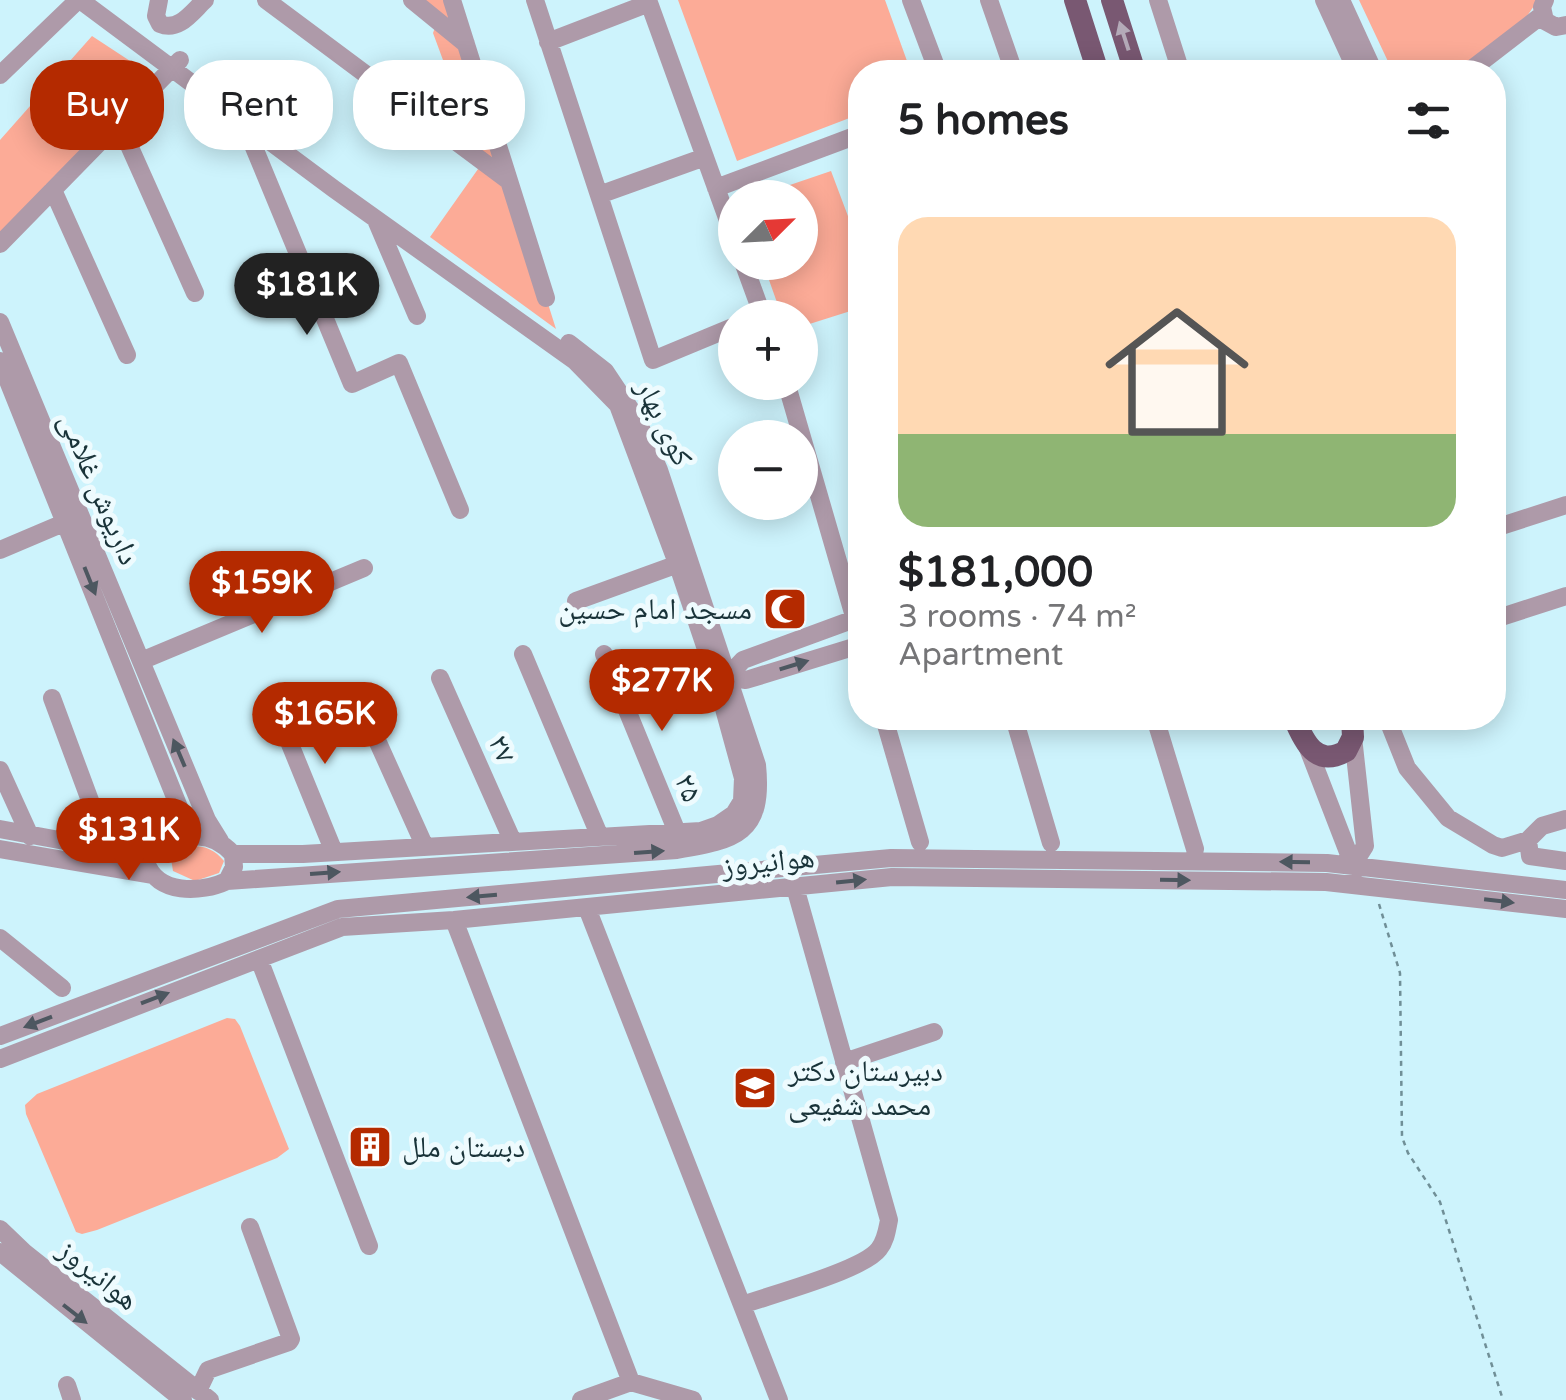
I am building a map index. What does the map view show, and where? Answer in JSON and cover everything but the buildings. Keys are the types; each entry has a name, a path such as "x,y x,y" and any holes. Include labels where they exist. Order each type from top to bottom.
{"main road":[{"path":"1075,0 1094,60"},
{"path":"1112,0 1131,60"},
{"path":"1300,730 1307,746 1317,755 1346,751 1352,730"}],"street":[{"name":"کوی بهار","path":"79,0 177,64"},
{"path":"0,76 79,0"},
{"name":"کوی بهار","path":"98,0 184,69"},
{"path":"160,0 156,16 160,24 168,27 176,26 206,0"},
{"path":"266,0 509,181"},
{"path":"412,0 466,44"},
{"path":"452,0 546,298"},
{"path":"534,0 652,360 718,333"},
{"path":"989,0 1010,60"},
{"path":"1158,0 1177,60"},
{"path":"1324,0 1352,60"},
{"path":"1341,0 1368,60"},
{"path":"548,42 649,2 718,193"},
{"path":"918,2 935,60"},
{"path":"1482,60 1543,8 1550,25 1566,25"},
{"path":"164,77 177,64"},
{"path":"716,188 848,138"},
{"path":"0,244 93,150"},
{"path":"131,150 195,293"},
{"path":"259,150 352,384 398,363 460,510"},
{"name":"کوی بهار","path":"0,848 152,875 170,885 203,890 228,881 677,850 725,842 748,824 754,812 759,787 752,747 722,676 683,562 618,405 575,361 375,218 288,150"},
{"name":"کوی بهار","path":"293,150 605,371 638,419 659,470 683,562"},
{"path":"599,195 705,156"},
{"path":"54,190 128,355"},
{"path":"375,218 417,316"},
{"name":"داریوش غلامی","path":"0,322 4,343 207,820 227,847"},
{"name":"داریوش غلامی","path":"0,362 191,837"},
{"path":"791,400 848,590"},
{"path":"1506,524 1566,505"},
{"path":"0,550 66,522"},
{"path":"576,601 683,562"},
{"path":"141,662 364,568"},
{"path":"1506,615 1566,596"},
{"path":"722,676 743,660 848,627"},
{"path":"722,676 746,680 848,648"},
{"path":"523,654 600,837"},
{"name":"۲۵","path":"604,654 677,832"},
{"name":"کوی بهار","path":"152,851 191,837 207,836 227,847 334,852 677,832 718,825 734,814 742,800 744,778 722,676"},
{"name":"۲۷","path":"440,678 514,842"},
{"path":"52,698 108,849"},
{"path":"358,698 425,847"},
{"path":"272,700 334,852"},
{"path":"887,730 920,842"},
{"path":"1018,730 1051,843"},
{"path":"1160,730 1195,850"},
{"path":"1353,730 1365,846 1353,864"},
{"path":"1392,730 1407,768 1436,808 1471,834 1502,848 1529,848 1566,862"},
{"path":"1307,746 1353,864 1352,886"},
{"path":"0,770 30,836"},
{"path":"1529,848 1542,826 1566,818"},
{"path":"0,829 108,849 152,851 146,862 152,875"},
{"path":"227,847 234,868 228,881"},
{"name":"هوانیروز","path":"0,1059 116,1002 338,908 891,858 940,868 1326,882 1566,909"},
{"name":"هوانیروز","path":"0,1036 259,958 342,927 728,894 892,877 940,868 1353,864 1566,890"},
{"path":"728,873 728,894"},
{"path":"742,1305 857,1264 878,1252 889,1220 795,887"},
{"path":"524,892 526,912"},
{"path":"586,908 779,1400"},
{"path":"454,920 630,1382"},
{"path":"0,938 62,988"},
{"path":"259,958 369,1246"},
{"path":"844,1062 934,1032"},
{"path":"197,1397 208,1370 292,1339 250,1227"},
{"name":"هوانیروز","path":"0,1229 43,1278"},
{"name":"هوانیروز","path":"0,1252 43,1278 197,1397"},
{"path":"580,1400 630,1382 693,1400"}],"path":[{"path":"1374,888 1399,962 1402,1136 1408,1153 1440,1202 1503,1400"}],"shaded area":[{"path":"412,0 452,0 471,60 443,60 433,33 436,25"},
{"path":"678,0 885,0 907,60 848,60 848,119 737,161"},
{"path":"1359,0 1538,0 1523,22 1470,60 1387,60"},
{"path":"92,36 129,60 71,60"},
{"path":"30,106 30,150 85,150 0,236 0,140"},
{"path":"467,150 499,150 556,329 430,237 483,162"},
{"path":"831,171 848,216 848,312 818,321 818,300 776,300 769,280 818,280 818,180 805,180"},
{"path":"192,846 210,849 221,857 224,861 219,873 195,881 173,871 171,859"},
{"path":"227,1018 235,1019 240,1026 289,1149 277,1158 97,1230 76,1232 25,1105 37,1094"}],"place":[{"name":"مسجد امام حسین","path":"785,609"},
{"name":"دبیرستان دکتر محمد شفیعی","path":"755,1088"},
{"name":"دبستان ملل","path":"370,1147"}]}
